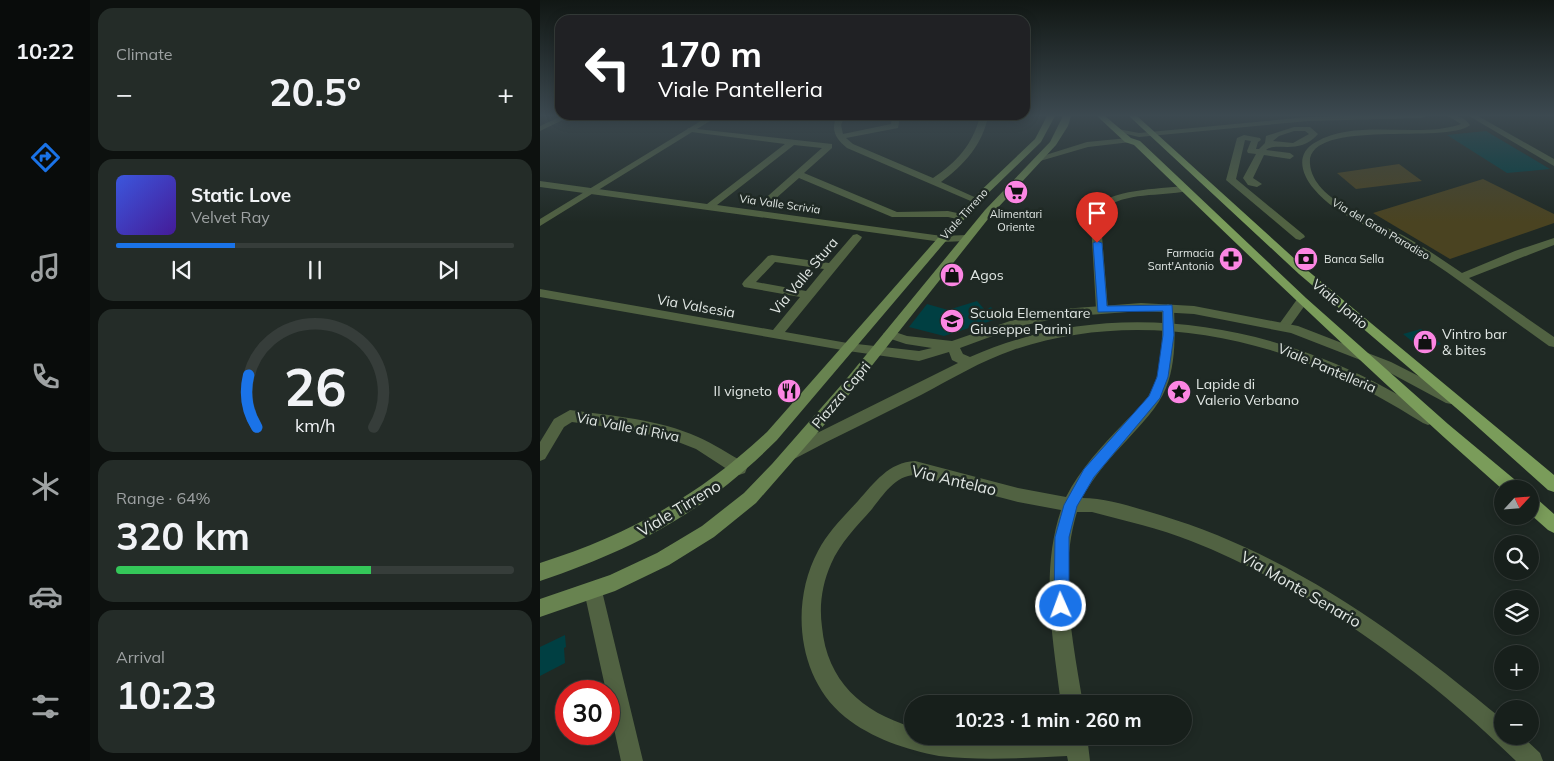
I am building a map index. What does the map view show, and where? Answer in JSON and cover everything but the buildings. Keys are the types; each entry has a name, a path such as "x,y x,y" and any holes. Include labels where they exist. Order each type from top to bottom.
{"main road":[{"name":"Viale Tirreno","path":"848,347 976,200 1026,152"},
{"name":"Viale Tirreno","path":"889,334 1013,184 1046,152"},
{"name":"Viale Jonio","path":"1143,152 1184,188 1302,301 1504,480"},
{"name":"Viale Jonio","path":"1172,152 1303,272 1467,409 1554,486"},
{"name":"Piazza Capri","path":"790,454 841,396 889,334"},
{"name":"Piazza Capri","path":"795,409 848,347"},
{"name":"Viale Tirreno","path":"540,572 597,552 640,532 691,504 739,468 772,436 795,409"},
{"path":"540,608 593,591 662,559 713,528 753,496 790,454"},
{"path":"1539,511 1552,522"}],"street":[{"path":"540,223 656,152"},
{"path":"710,206 780,152"},
{"path":"763,205 823,152"},
{"path":"861,152 976,200"},
{"path":"934,182 958,164 968,152"},
{"path":"1040,158 1063,152"},
{"path":"1236,152 1231,180 1300,237"},
{"path":"1251,152 1290,156"},
{"name":"Via del Gran Paradiso","path":"1309,152 1304,162 1307,171 1317,187 1333,203 1408,242 1554,343"},
{"path":"1532,152 1554,163"},
{"path":"1257,184 1251,183 1248,178 1262,153"},
{"path":"798,174 896,215 948,214 962,217"},
{"name":"Via Valle Scrivia","path":"540,184 942,239 967,238"},
{"path":"1102,309 1096,224 1097,209 1102,204 1118,198 1184,188"},
{"name":"Via Valle Stura","path":"775,334 857,237"},
{"path":"1461,277 1552,241"},
{"path":"808,295 748,284 772,258 831,267"},
{"name":"Via Valsesia","path":"540,293 848,347 877,350"},
{"name":"Viale Pantelleria","path":"1284,326 1302,301"},
{"path":"1071,695 1063,627 1060,578 1062,537 1070,505 1089,473 1154,398 1162,377 1169,326 1168,308"},
{"name":"Viale Pantelleria","path":"877,350 912,356 930,354 1028,320 1062,313 1102,309 1168,308 1220,313 1284,326 1362,355 1414,378 1467,409"},
{"name":"Viale Pantelleria","path":"790,454 948,374 1011,346 1063,333 1109,327 1169,326 1231,334 1296,352 1375,388 1443,428"},
{"name":"Viale Pantelleria","path":"889,334 906,340 953,346"},
{"path":"953,346 955,353 960,359 970,364"},
{"path":"930,354 943,360 947,365 948,374"},
{"name":"Via Valle di Riva","path":"540,455 559,423 570,416 613,422 680,436 698,443 739,468"},
{"name":"Via Antelao","path":"1070,505 1018,495 915,468 903,469 873,495 840,533 830,548 822,563 814,587 811,619 816,653 837,695 858,713 892,730 928,742 959,747 1077,747"},
{"name":"Via Monte Senario","path":"1070,505 1092,505 1174,527 1210,540 1271,569 1324,598 1372,630 1454,691 1494,727"},
{"path":"593,591 632,761"},
{"path":"1515,745 1532,761"}],"shaded area":[{"path":"1399,164 1422,181 1356,189 1337,173"},
{"path":"1483,179 1554,214 1554,223 1450,259 1373,213"}],"place":[{"name":"Alimentari Oriente","path":"1016,192"},
{"name":"Farmacia Sant'Antonio","path":"1231,259"},
{"name":"Banca Sella","path":"1306,259"},
{"name":"Agos","path":"952,275"},
{"name":"Scuola Elementare Giuseppe Parini","path":"952,321"},
{"name":"Vintro bar & bites","path":"1425,342"},
{"name":"Il vigneto","path":"789,391"},
{"name":"Lapide di Valerio Verbano","path":"1179,392"}],"route":[{"path":"1061,606 1060,570 1062,537 1070,505 1089,473 1154,398 1162,377 1168,335 1168,308 1102,309 1097,243"}]}
